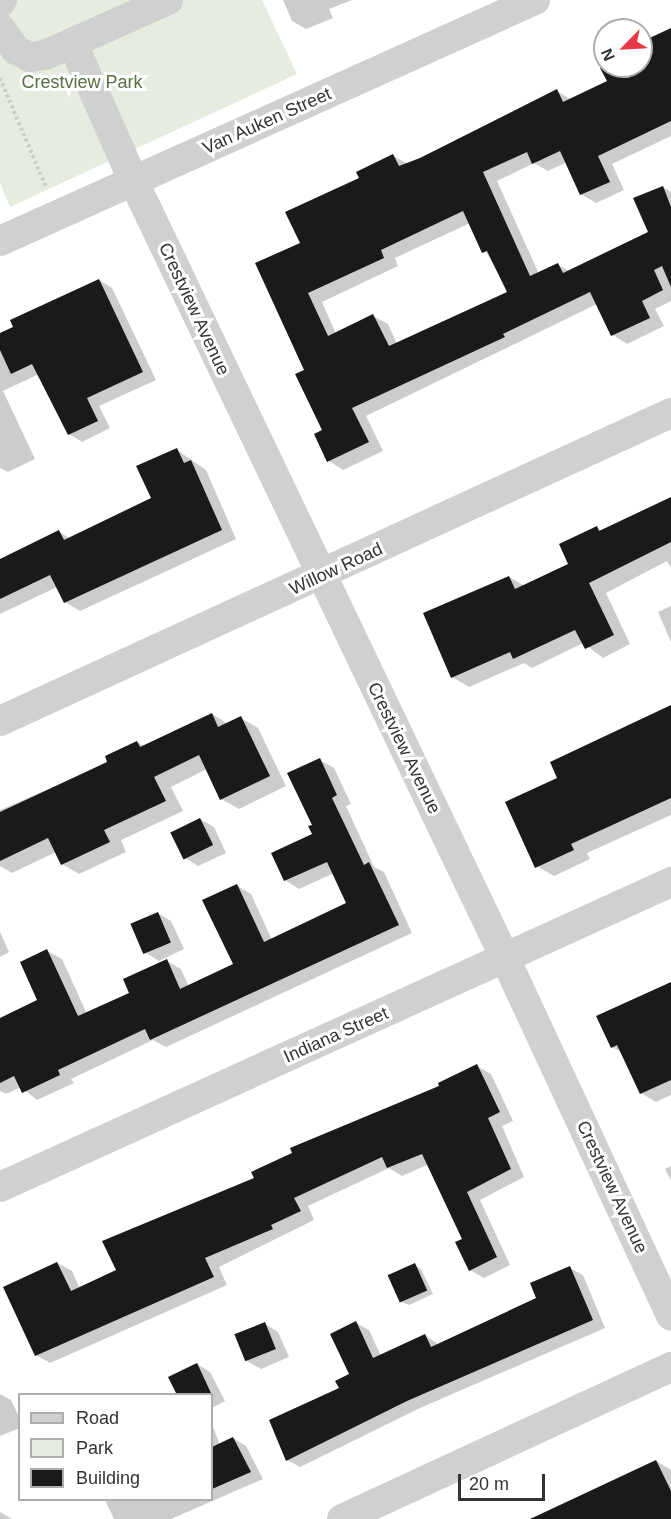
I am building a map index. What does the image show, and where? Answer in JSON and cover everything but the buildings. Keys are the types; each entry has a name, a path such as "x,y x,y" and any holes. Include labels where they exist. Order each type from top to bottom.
{"street":[{"path":"0,28 8,44 30,57 73,44 168,0"},
{"name":"Van Auken Street","path":"0,242 534,0"},
{"name":"Crestview Avenue","path":"73,44 134,182 505,958 671,1315"},
{"name":"Willow Road","path":"0,721 321,576 671,413"},
{"name":"Indiana Street","path":"0,1187 671,882"},
{"path":"342,1519 671,1367"}],"path":[{"path":"0,78 59,215"}],"green space":[{"name":"Crestview Park","path":"0,0 262,0 297,74 10,207 0,183"}]}
